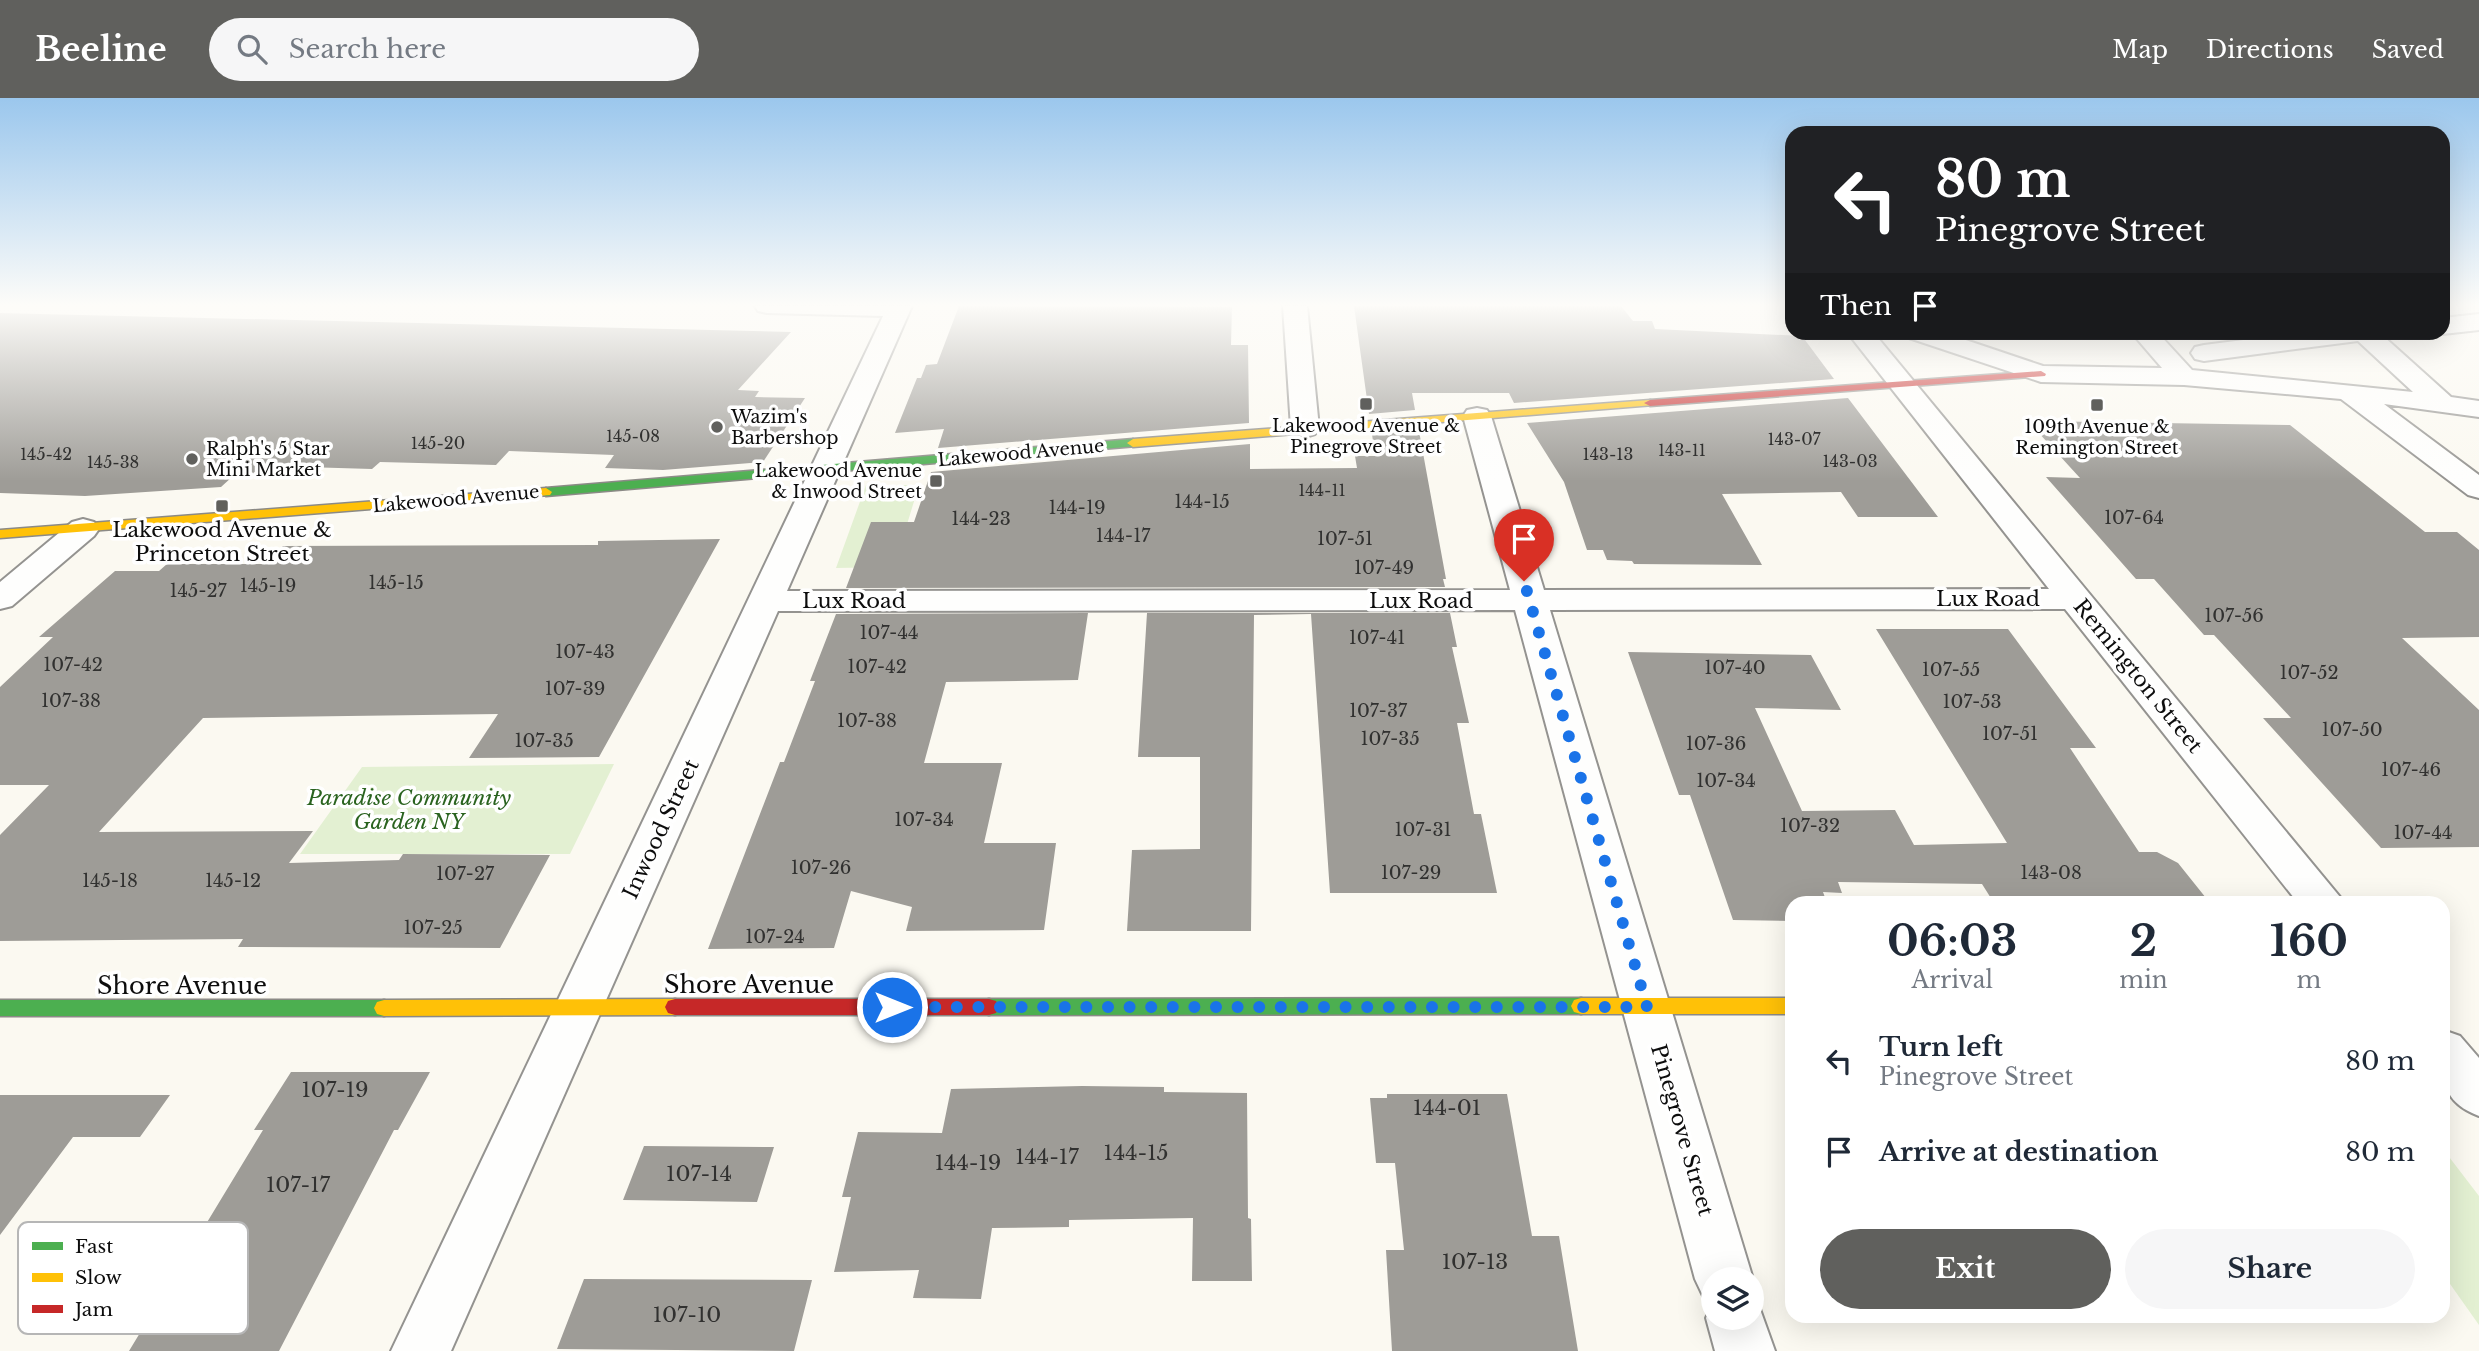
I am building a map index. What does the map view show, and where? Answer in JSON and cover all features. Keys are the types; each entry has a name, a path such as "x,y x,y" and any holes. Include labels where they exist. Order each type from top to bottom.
{"street":[{"name":"Inwood Street","path":"421,1351 767,601 873,364"},
{"path":"1300,364 1305,428"},
{"name":"Remington Street","path":"1884,364 2317,896"},
{"path":"2012,364 2041,374 2185,377 2349,391 2479,409"},
{"path":"2173,364 2185,377"},
{"path":"2399,364 2444,404"},
{"name":"Lakewood Avenue","path":"0,534 824,470 1305,428 2041,374"},
{"path":"2349,391 2479,489"},
{"name":"Pinegrove Street","path":"1477,416 1721,1267"},
{"path":"0,599 83,529"},
{"name":"Lux Road","path":"767,601 2076,599"},
{"name":"Shore Avenue","path":"0,1008 1785,1006"},
{"path":"2450,1059 2479,1094"},
{"path":"1739,1330 1745,1351"}],"green space":[{"path":"866,485 919,485 894,567 836,568"},
{"name":"Paradise Community Garden NY","path":"614,764 570,854 300,854 362,767"},
{"path":"2450,1158 2479,1196 2479,1325 2450,1284"}],"building":[{"path":"0,364 761,364 738,390 759,391 755,397 805,398 763,462 663,470 605,468 614,455 509,451 496,465 380,462 372,469 305,467 291,479 232,477 221,487 85,496 0,493"},
{"path":"1248,364 1249,423 938,448 944,429 895,433 917,378 921,378 926,365"},
{"path":"1362,364 1823,364 1834,379 1514,403 1509,393 1412,393 1415,410 1369,414"},
{"path":"1848,398 1938,517 1858,517 1841,492 1722,494 1762,565 1634,564 1632,561 1607,560 1603,550 1587,550 1564,482 1527,423"},
{"path":"2028,421 2290,425 2425,532 2457,532 2479,550 2479,637 2402,638 2479,710 2479,847 2381,848 2263,718 2291,718 2214,635 2204,635 2154,579 2136,579 2046,477 2080,478"},
{"path":"1419,431 1446,579 1443,579 1445,587 846,588 871,522 914,522 931,472 1250,444 1250,469 1357,468 1355,456 1375,456 1372,434"},
{"path":"720,539 599,757 469,758 498,714 203,718 99,832 313,831 289,863 399,860 403,854 550,855 500,948 238,947 243,939 0,941 0,835 49,785 0,785 0,687 53,637 39,637 115,571 159,571 167,564 266,564 283,546 598,545 598,541"},
{"path":"1088,613 1078,680 946,682 924,763 1002,763 984,843 1056,843 1044,930 906,931 912,907 851,891 834,948 708,949 780,762 784,762 815,681 810,681 836,614"},
{"path":"1147,613 1450,613 1457,647 1452,647 1469,723 1457,723 1474,814 1481,814 1497,893 1330,893 1311,614 1254,615 1251,931 1127,931 1132,850 1200,849 1200,757 1138,757"},
{"path":"1876,629 2008,629 2096,748 2070,748 2139,852 2157,852 2178,863 2204,896 1990,896 1982,884 1838,882 1842,893 1785,896 1785,921 1733,920 1690,795 1679,795 1628,652 1811,655 1841,710 1755,708 1802,811 1895,810 1914,845 2007,843"},
{"path":"291,1072 430,1072 398,1130 394,1130 279,1351 129,1351 139,1334 248,1334 248,1222 207,1222 263,1130 254,1130"},
{"path":"1164,1087 1164,1092 1247,1093 1248,1218 1251,1219 1252,1281 1192,1281 1193,1218 1069,1220 1069,1227 992,1228 981,1299 913,1298 919,1270 834,1272 851,1197 842,1197 858,1132 942,1133 951,1089"},
{"path":"1387,1094 1507,1094 1532,1236 1559,1236 1578,1351 1392,1351 1386,1250 1404,1250 1395,1163 1376,1163 1370,1098 1387,1098"},
{"path":"0,1095 170,1095 140,1137 73,1137 0,1235"},
{"path":"644,1146 774,1147 757,1202 623,1200"},
{"path":"584,1279 812,1280 794,1351 557,1349"}],"traffic: fast":[{"path":"546,492 1133,443"},
{"path":"989,1007 1581,1006"},
{"path":"0,1008 384,1008"}],"traffic: slow":[{"path":"1133,443 1650,403"},
{"path":"0,534 546,492"},
{"path":"1581,1006 1785,1006"},
{"path":"384,1008 675,1007"}],"traffic: jam":[{"path":"1650,403 2041,374"},
{"path":"675,1007 989,1007"}],"place":[{"name":"Lakewood Avenue & Pinegrove Street","path":"1366,404"},
{"name":"109th Avenue & Remington Street","path":"2097,405"},
{"name":"Wazim's Barbershop","path":"717,427"},
{"name":"Ralph's 5 Star Mini Market","path":"192,459"},
{"name":"Lakewood Avenue & Inwood Street","path":"936,481"},
{"name":"Lakewood Avenue & Princeton Street","path":"222,506"}],"route":[{"path":"892,1007 1647,1007 1524,581"}]}
